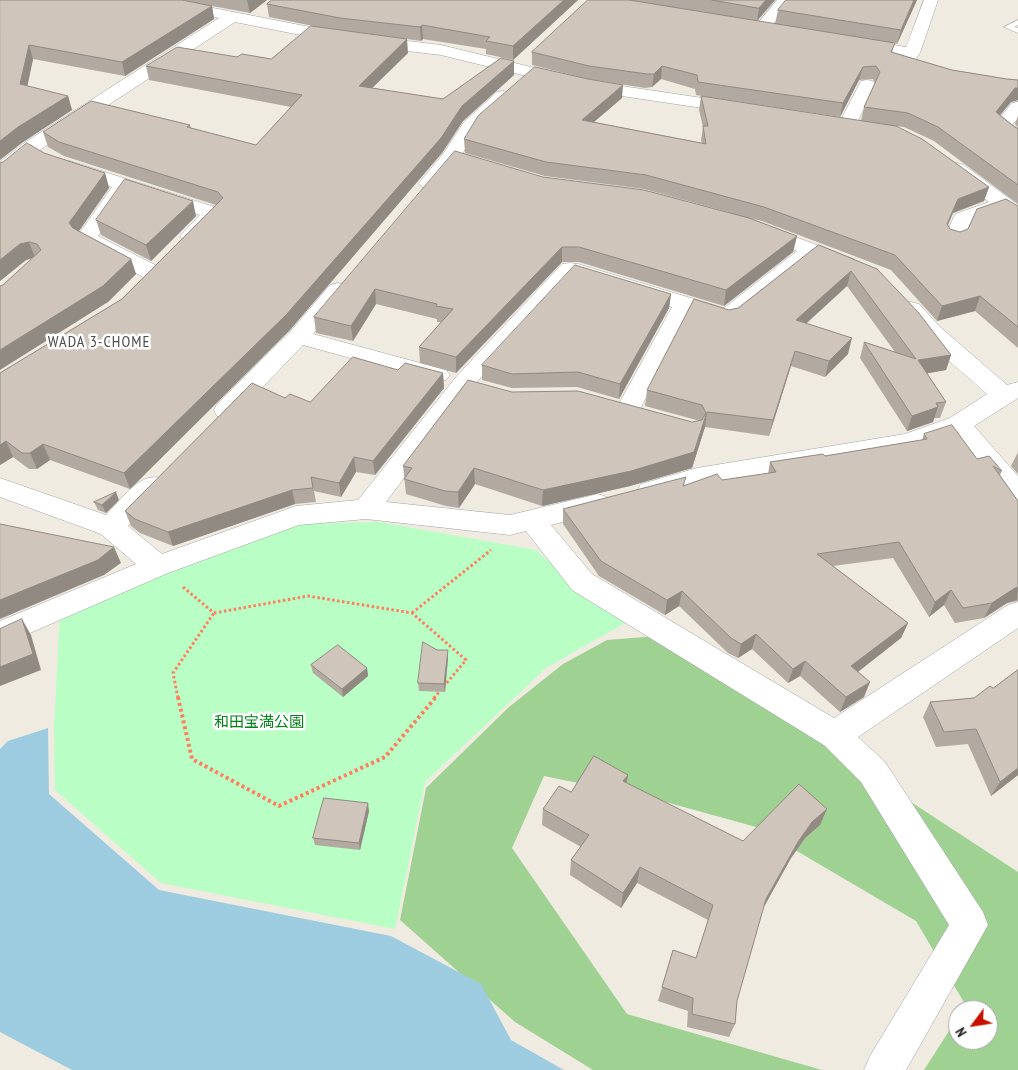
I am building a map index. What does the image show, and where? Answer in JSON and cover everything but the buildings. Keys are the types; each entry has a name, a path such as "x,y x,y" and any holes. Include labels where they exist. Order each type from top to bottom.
{"street":[{"path":"149,0 188,3 233,16 260,15 341,38 441,50 525,66 588,86 751,110"},
{"path":"761,29 785,0"},
{"path":"922,69 905,63 912,53 932,0"},
{"path":"0,171 31,148 233,16"},
{"path":"742,26 780,32"},
{"path":"836,41 912,53"},
{"path":"413,202 460,160 470,126 525,66"},
{"path":"827,122 855,126 867,85"},
{"path":"1018,107 1002,126 1018,136"},
{"path":"31,148 56,162 214,213 159,267 86,238 124,184"},
{"path":"942,158 1010,208"},
{"path":"954,238 962,218 1010,208"},
{"path":"745,225 865,271"},
{"path":"366,509 464,382 570,268 727,316 812,250"},
{"path":"215,421 298,337 349,277"},
{"path":"0,634 158,566 296,516 366,509 510,525 626,498 697,477 909,442 959,424 1010,392 931,331 901,298"},
{"path":"602,404 636,413 685,303"},
{"path":"298,337 488,390"},
{"path":"959,424 1018,492"},
{"path":"111,527 166,470"},
{"path":"0,487 111,527 158,566"},
{"path":"530,519 582,582 834,735 873,772 970,925 884,1070"},
{"path":"834,735 1018,613"}],"lane":[{"path":"1018,22 1008,27 1018,31"}],"path":[{"path":"412,613 492,549"},
{"path":"158,566 214,613"},
{"path":"308,596 412,613 466,660 385,757 279,806 192,758 173,674 214,613 308,596"}],"green space":[{"name":"和田宝満公園","path":"379,522 536,550 574,584 632,619 546,668 425,782 395,929 161,883 55,790 54,729 60,613 295,524"},
{"path":"657,636 1018,872 1018,1070 924,1070 948,1033 948,1050 998,1050 998,1000 963,1000 916,921 756,827 651,798 544,776 512,848 627,1014 822,1070 593,1070 515,1022 400,920 426,788 509,707 563,664 607,640"}],"water":[{"path":"48,728 49,794 159,890 391,936 481,984 511,1040 564,1070 72,1070 0,1032 0,749 8,741"}],"district":[{"name":"WADA 3-CHOME","path":"99,342"}]}
